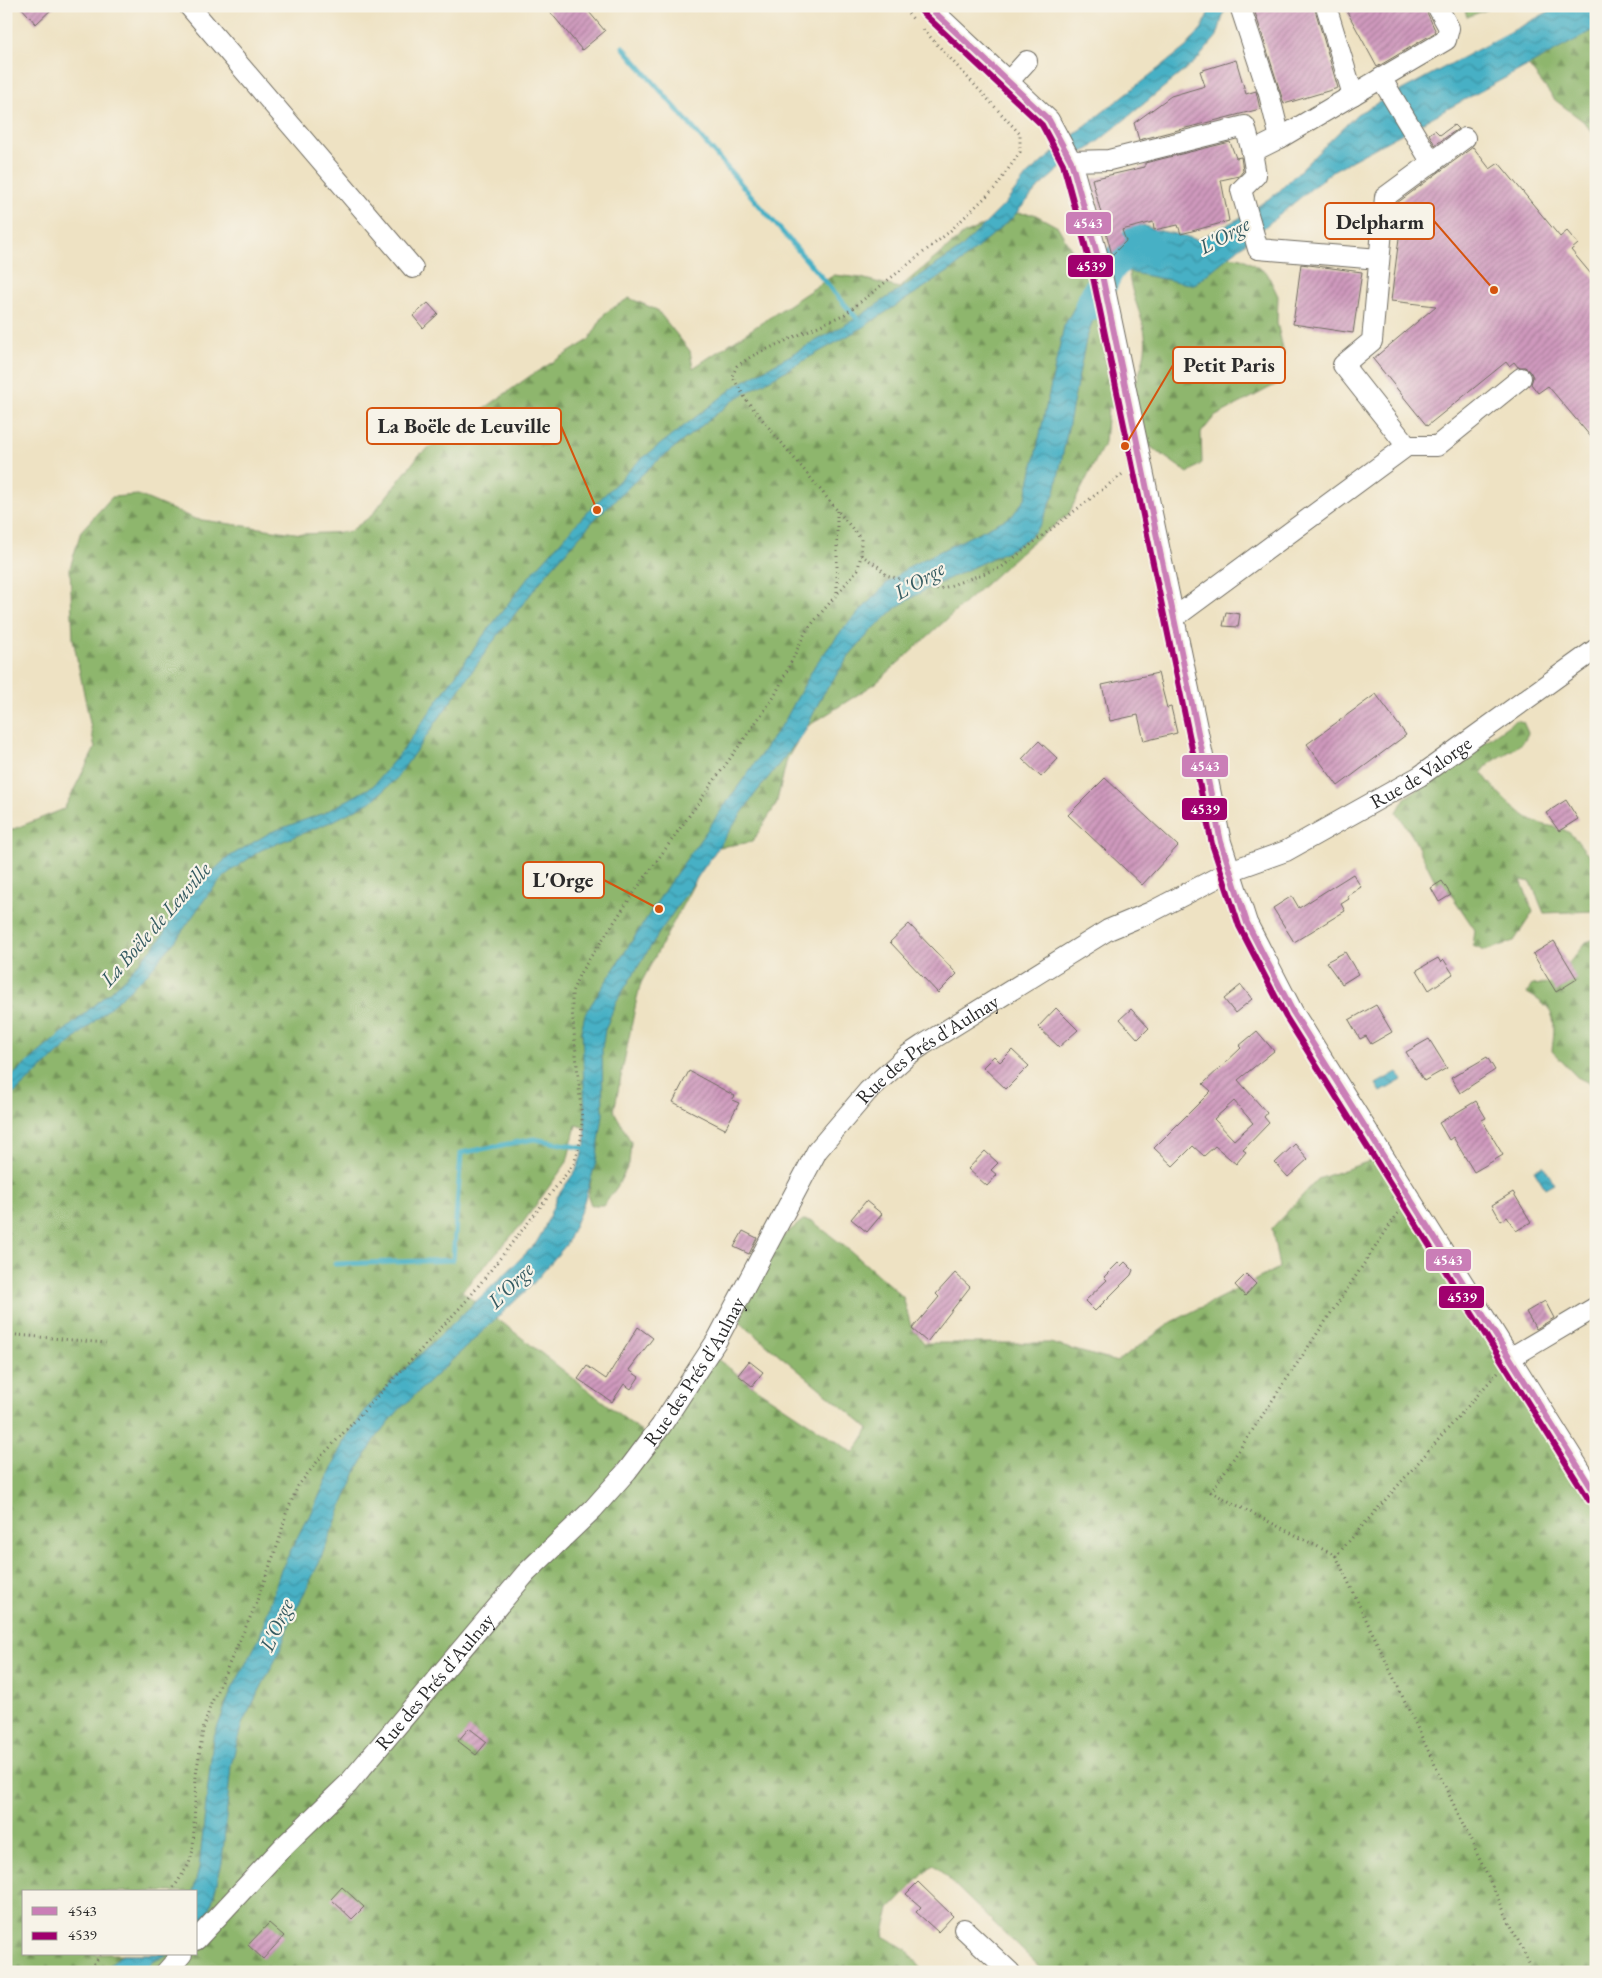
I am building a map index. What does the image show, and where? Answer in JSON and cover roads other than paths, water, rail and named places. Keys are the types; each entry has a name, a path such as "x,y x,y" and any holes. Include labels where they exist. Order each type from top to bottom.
{"street":[{"path":"189,6 413,268"},
{"path":"928,6 1048,120 1060,138 1071,161 1099,261 1222,842 1247,923 1283,994 1408,1198 1596,1495"},
{"path":"1240,6 1268,91 1280,138"},
{"path":"1326,6 1354,95"},
{"path":"1252,152 1354,95 1386,86 1446,40 1449,28 1437,6"},
{"path":"1007,83 1026,61"},
{"path":"1386,86 1432,163"},
{"path":"1071,161 1109,160 1245,126 1256,175 1241,190 1245,210 1258,249 1380,259"},
{"path":"1407,446 1344,365 1372,341 1385,197 1465,138"},
{"path":"1174,618 1407,446 1437,446 1521,378"},
{"name":"Rue de Valorge","path":"1230,871 1286,851 1420,776 1596,649"},
{"name":"Rue des Prés d'Aulnay","path":"198,1938 283,1847 348,1784 522,1579 592,1509 627,1470 661,1426 717,1340 817,1150 868,1091 923,1044 1108,930 1151,912 1230,871"},
{"path":"1510,1358 1596,1307"},
{"path":"964,1929 1010,1972"},
{"path":"166,1972 180,1956"}],"water":[{"path":"1211,6 1226,6 1217,36 1197,60 1089,149 1076,155 1040,186 1012,218 954,268 860,329 735,399 650,467 595,519 548,572 492,643 396,779 372,801 333,821 261,850 228,873 209,893 176,940 148,973 6,1101 6,1081 120,983 159,941 174,916 197,886 227,858 271,832 324,813 373,786 405,747 483,636 528,578 586,513 639,461 737,385 857,318 960,249 1004,205 1027,175 1081,129 1186,47 1202,28"},
{"path":"1559,6 1596,6 1596,29 1334,170 1194,285 1133,273 1122,267 1114,272 1116,255 1112,255 1143,225 1197,240 1238,219 1276,194 1357,114"},
{"path":"1104,267 1103,291 1086,340 1055,492 1041,524 1030,537 1015,547 923,591 897,607 852,652 822,696 804,733 755,794 659,933 616,1002 605,1030 602,1048 603,1115 596,1162 582,1208 566,1245 531,1286 398,1411 376,1438 356,1472 317,1567 290,1622 279,1653 242,1724 231,1765 222,1863 211,1906 203,1922 198,1927 198,1890 194,1890 199,1868 213,1739 231,1691 259,1639 280,1572 306,1520 307,1523 344,1441 367,1408 391,1382 536,1243 557,1197 576,1170 586,1145 582,1027 585,1014 668,885 784,722 815,665 843,629 887,583 910,566 1012,516 1026,497 1064,326 1081,295"},
{"path":"1397,1072 1402,1080 1381,1092 1376,1084"},
{"path":"1543,1165 1554,1183 1545,1188 1534,1170"},
{"path":"120,1956 165,1956 152,1962 142,1972 103,1972"}],"waterway":[{"path":"623,47 860,322"},
{"name":"L'Orge","path":"1090,306 1110,268 1136,240 1149,246"},
{"path":"335,1264 453,1260 461,1153 534,1139 589,1149"}],"place":[{"name":"Delpharm","path":"1494,290"},
{"name":"Petit Paris","path":"1125,446"},
{"name":"La Boële de Leuville","path":"597,510"},
{"name":"L'Orge","path":"659,909"}]}
